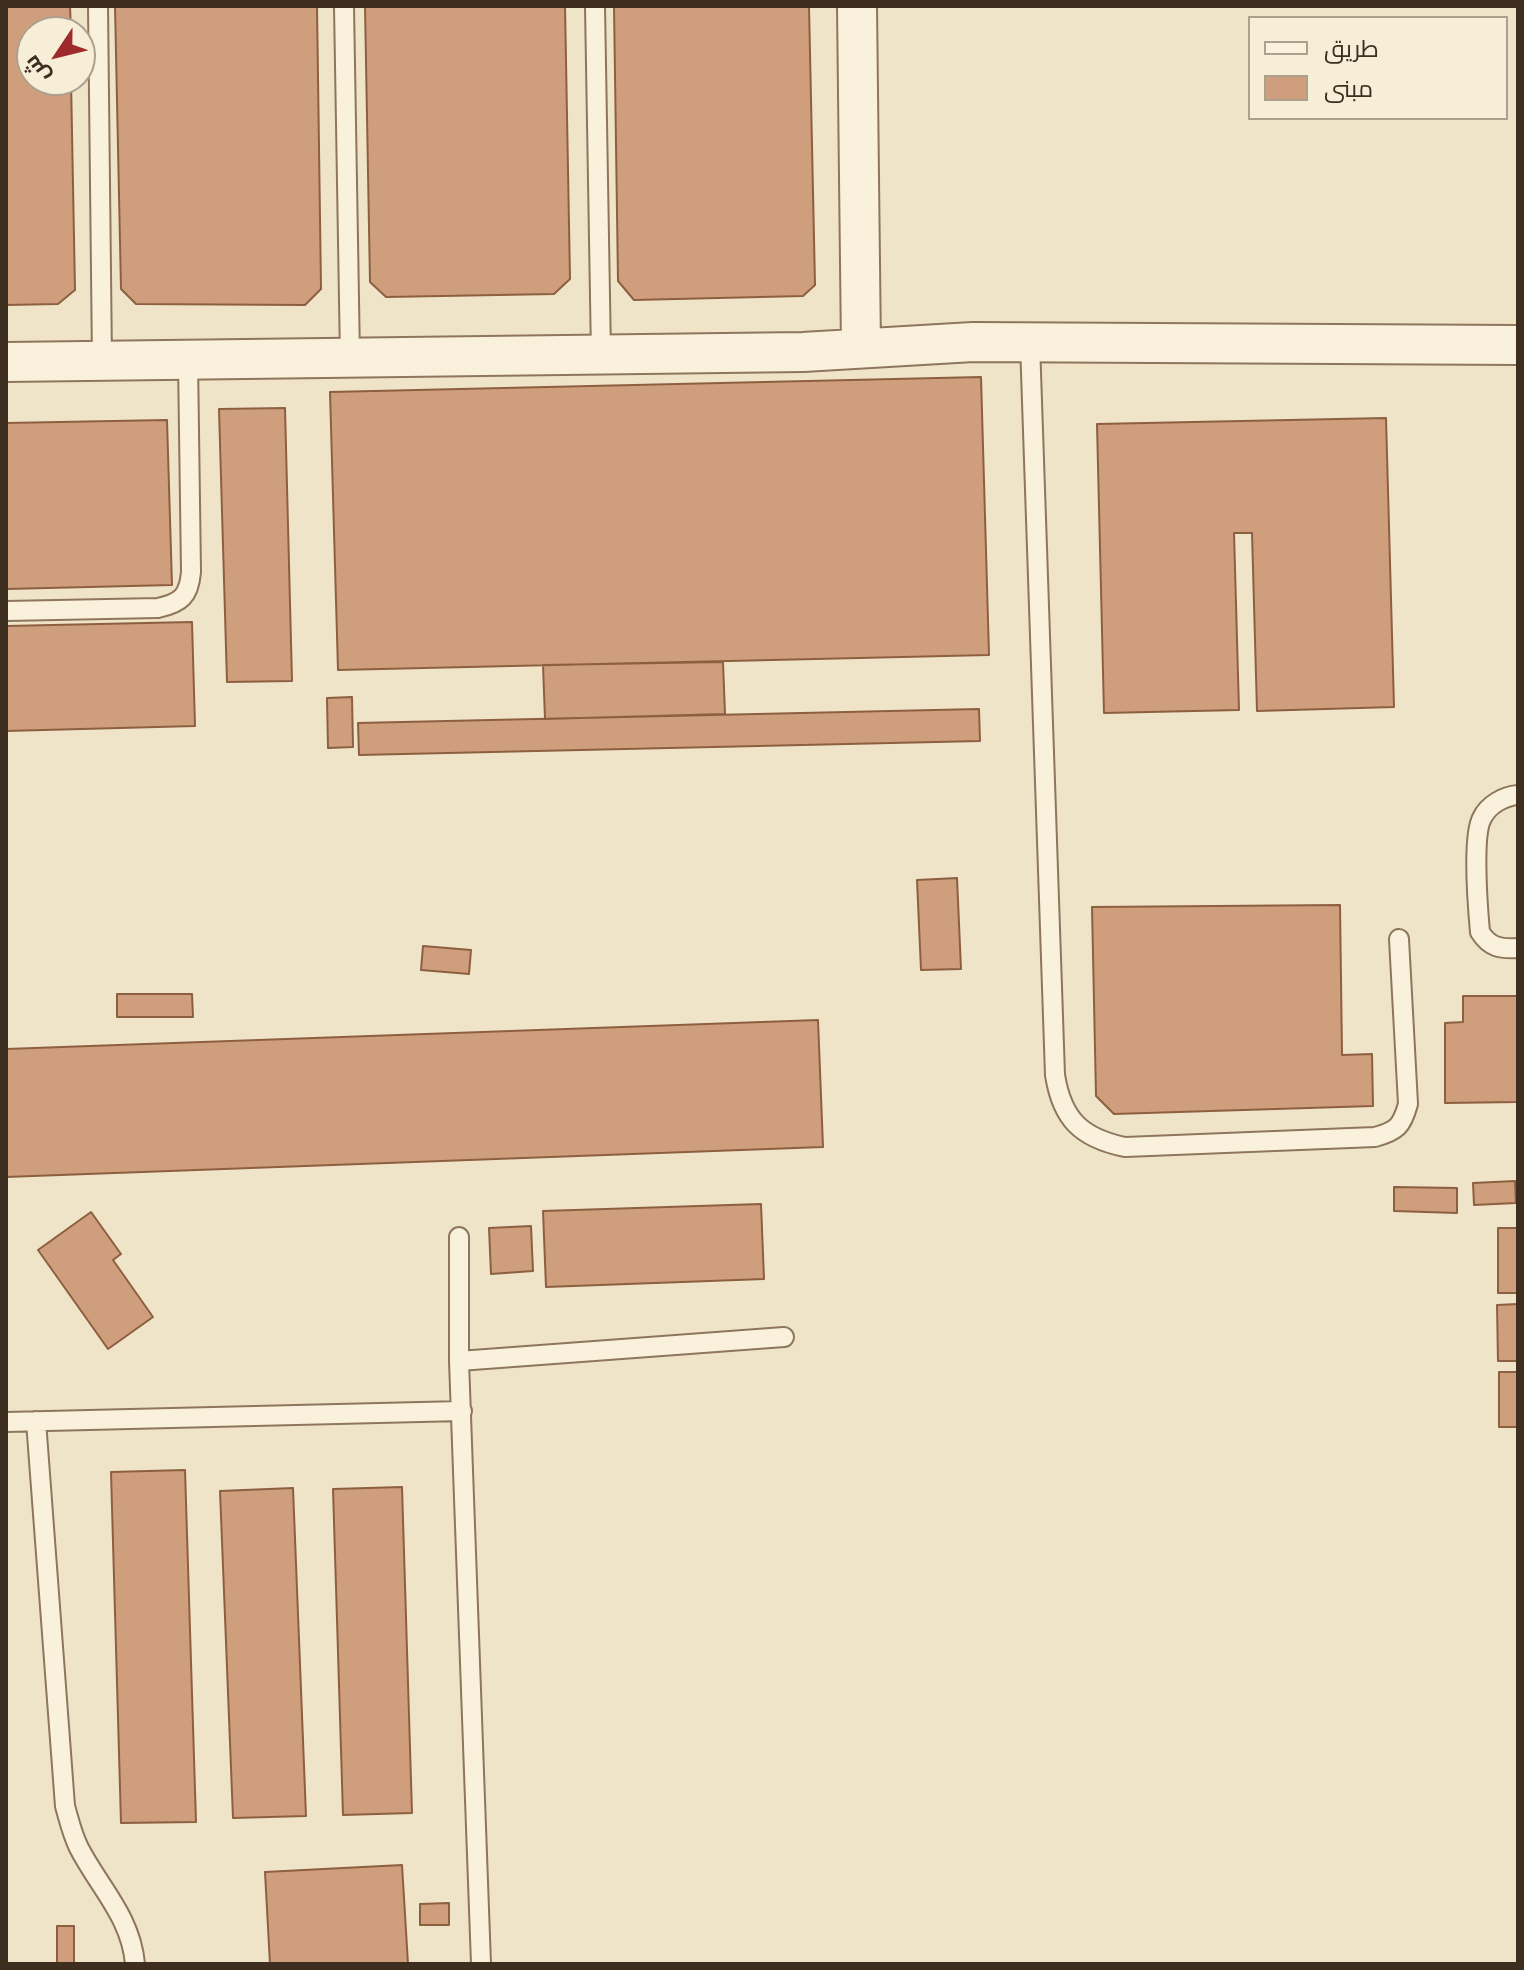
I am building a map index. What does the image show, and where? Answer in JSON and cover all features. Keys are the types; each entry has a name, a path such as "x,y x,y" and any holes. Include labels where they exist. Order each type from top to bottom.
{"street":[{"path":"857,6 861,348"},
{"path":"6,362 803,352 973,342 1518,345"}],"lane":[{"path":"98,6 102,360"},
{"path":"344,6 350,358"},
{"path":"595,6 601,354"},
{"path":"1030,343 1055,1075 1059,1097 1069,1117 1084,1132 1103,1143 1125,1147 1375,1137 1392,1132 1403,1120 1408,1104 1399,939"},
{"path":"6,611 158,608 183,598 190,586 191,572 188,360"},
{"path":"1518,795 1495,802 1482,817 1476,835 1480,932 1485,941 1494,947 1518,948"},
{"path":"459,1237 459,1361 481,1964"},
{"path":"459,1361 784,1337"},
{"path":"6,1422 462,1411"},
{"path":"36,1421 65,1806 78,1846 125,1923 135,1964"}],"building":[{"path":"6,6 70,6 70,16 16,16 16,96 71,96 75,290 58,304 6,305"},
{"path":"115,6 317,6 321,289 305,305 136,304 121,289"},
{"path":"365,6 565,6 570,279 554,294 386,297 370,282"},
{"path":"614,6 809,6 815,285 803,296 634,300 618,281"},
{"path":"981,377 989,655 338,670 330,392"},
{"path":"285,408 292,681 227,682 219,409"},
{"path":"1386,418 1394,707 1257,711 1252,533 1234,533 1239,710 1104,713 1097,424"},
{"path":"167,420 172,585 6,589 6,423"},
{"path":"192,622 195,726 6,731 6,626"},
{"path":"723,662 725,714 545,719 543,665"},
{"path":"352,697 353,747 328,748 327,698"},
{"path":"979,709 980,741 359,755 358,723"},
{"path":"957,878 961,969 921,970 917,880"},
{"path":"1340,905 1342,1055 1372,1054 1373,1106 1114,1114 1096,1096 1092,907"},
{"path":"423,946 471,950 469,974 421,970"},
{"path":"117,994 192,994 193,1017 117,1017"},
{"path":"1463,996 1518,996 1518,1102 1445,1103 1445,1023 1463,1022"},
{"path":"818,1020 823,1147 6,1177 6,1049"},
{"path":"1515,1181 1516,1203 1474,1205 1473,1183"},
{"path":"1394,1187 1457,1188 1457,1213 1394,1211"},
{"path":"761,1204 764,1279 546,1287 543,1211"},
{"path":"91,1212 121,1254 113,1260 153,1317 108,1349 38,1250"},
{"path":"531,1226 533,1271 491,1274 489,1228"},
{"path":"1498,1228 1518,1228 1518,1293 1498,1293"},
{"path":"1518,1304 1518,1361 1498,1361 1497,1305"},
{"path":"1499,1372 1518,1372 1518,1427 1499,1427"},
{"path":"185,1470 196,1822 121,1823 111,1472"},
{"path":"402,1487 412,1813 343,1815 333,1489"},
{"path":"293,1488 306,1816 233,1818 220,1491"},
{"path":"402,1865 408,1964 270,1964 265,1872"},
{"path":"449,1903 449,1925 420,1925 420,1904"},
{"path":"57,1926 74,1926 74,1964 57,1964"}]}
